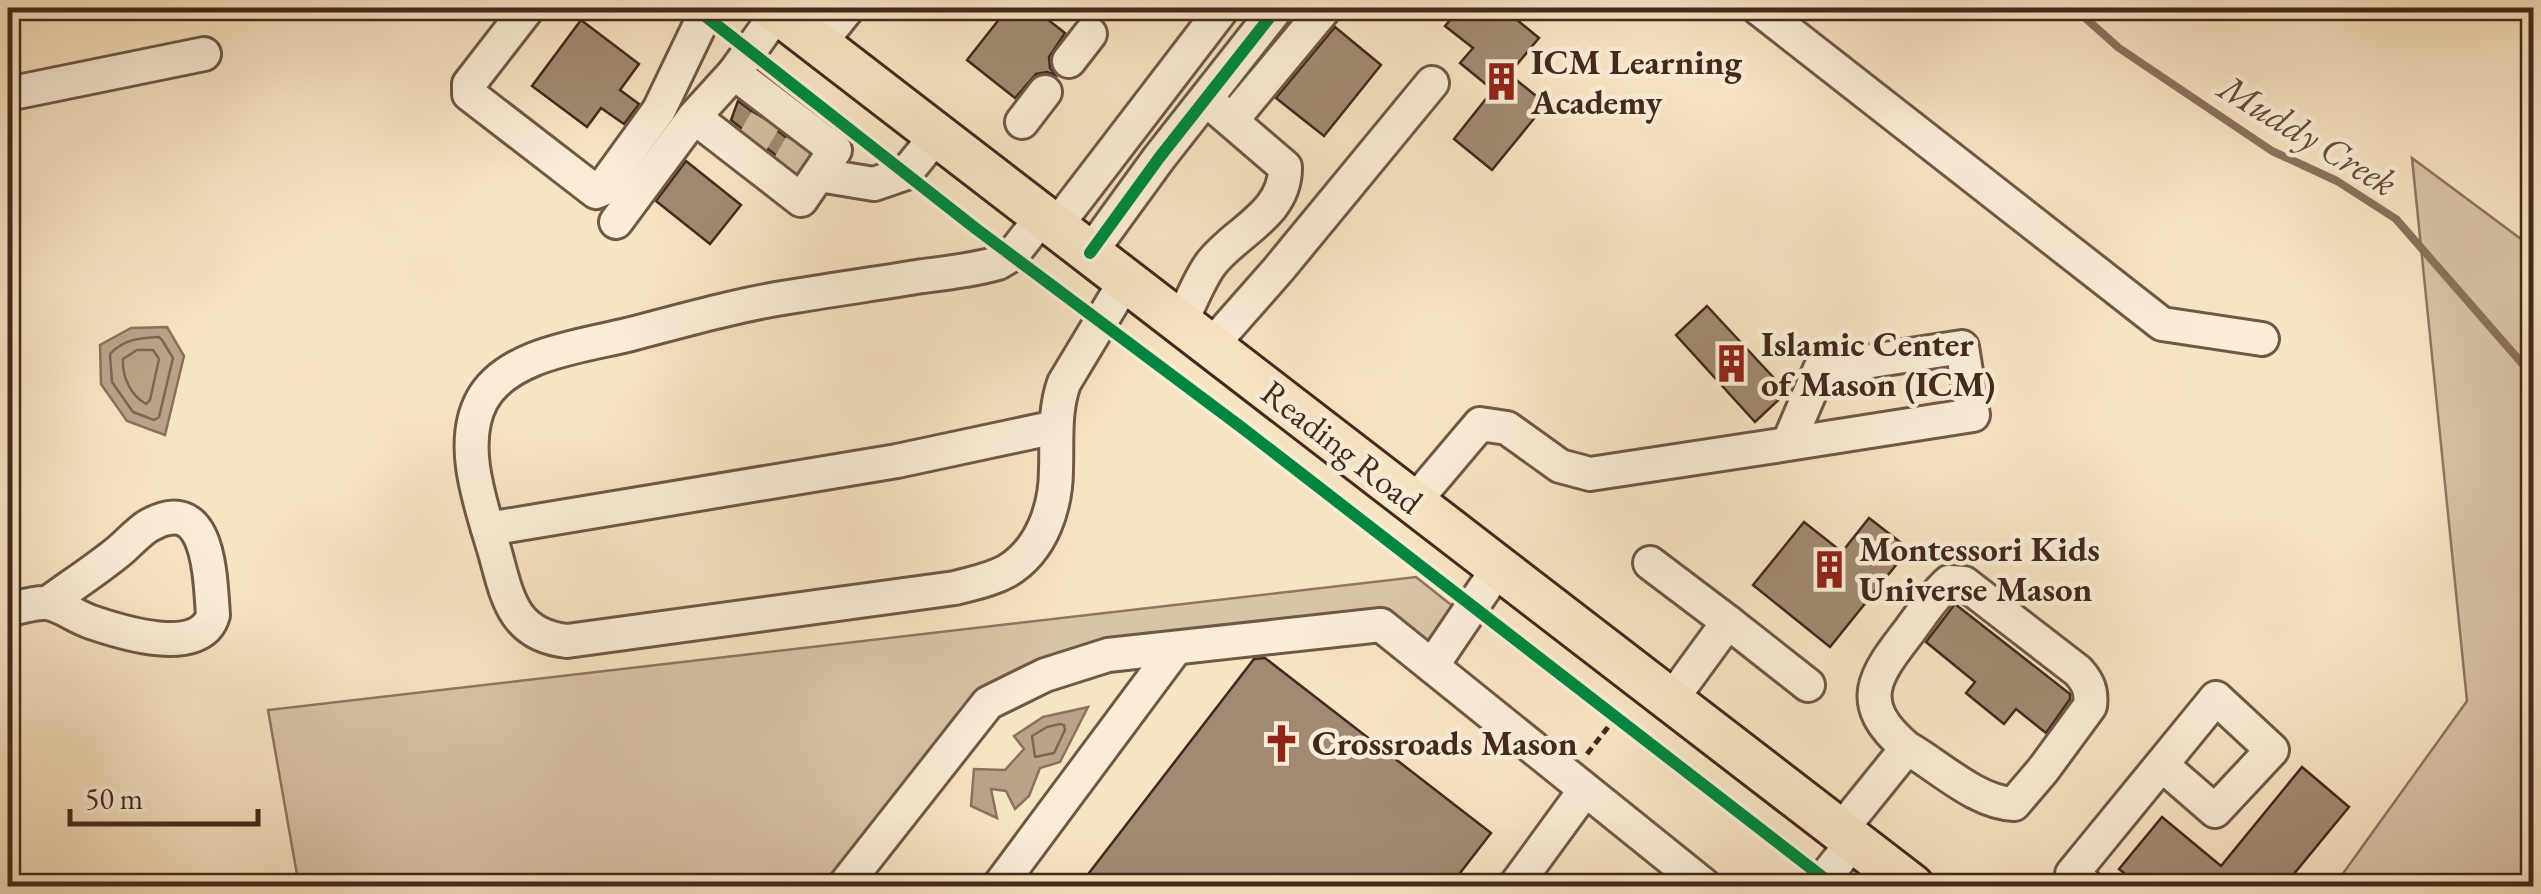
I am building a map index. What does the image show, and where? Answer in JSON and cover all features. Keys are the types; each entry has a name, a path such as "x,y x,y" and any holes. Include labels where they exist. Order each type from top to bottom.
{"main road":[{"name":"Reading Road","path":"775,10 1912,886"}],"street":[{"path":"528,8 469,84 469,94 596,192 658,110 708,8"},
{"path":"819,44 848,8"},
{"path":"1126,280 1064,383 1058,401 1056,475 1050,511 1035,544 1008,570 955,588 568,640 532,631 510,601 488,529 473,458 480,402 504,374 520,364 555,353 754,304 998,263 1049,221 1223,8"},
{"path":"1219,110 1277,8"},
{"path":"1090,252 1159,158 1219,110 1324,8"},
{"path":"1758,8 2162,324 2262,339"},
{"path":"616,222 734,72 775,10"},
{"path":"1069,61 1090,34"},
{"path":"8,94 204,54"},
{"path":"694,118 746,152 793,158 835,150 801,200 793,158 771,111 734,72"},
{"path":"1196,334 1278,270 1432,83"},
{"path":"1022,122 1045,92"},
{"path":"1196,334 1210,264 1268,211 1286,180 1285,167 1219,110"},
{"path":"819,176 874,184 906,173 936,134"},
{"path":"1414,502 1480,424 1507,428 1560,466 1590,474 1788,444 1974,415 1962,348 1820,369 1788,444"},
{"path":"488,529 897,461 1056,427"},
{"path":"8,610 48,603 88,621 148,638 190,637 210,624 213,615 208,556 192,525 178,517 164,519 146,527 48,603"},
{"path":"1650,562 1808,686"},
{"path":"1432,666 1499,567"},
{"path":"1949,582 1964,584 2078,671 2092,693 2090,706 2014,804 1999,804 1984,797 1907,748 1885,725 1872,691 1882,665 1949,582"},
{"path":"1671,700 1728,622"},
{"path":"844,886 988,703 1046,675 1108,656 1381,625 1432,666 1586,773 1706,886"},
{"path":"998,886 1176,648"},
{"path":"1818,886 1907,748"},
{"path":"2087,886 2072,874 2162,765"},
{"path":"1515,886 1586,773"}],"path":[{"path":"1602,706 1630,728"},
{"path":"1586,773 1616,717"}],"shaded area":[{"path":"2412,158 2533,248 2533,886 2334,886 2467,701"},
{"path":"1416,577 1465,616 1432,666 1381,625 1108,655 988,703 844,886 299,886 268,710"}],"water":[{"path":"167,327 184,356 165,435 127,421 101,384 100,345 131,328"},
{"path":"1088,707 1060,762 1040,768 1029,796 1015,809 1006,791 991,789 997,818 971,806 974,769 1005,770 1024,749 1014,736 1043,717"}],"building":[{"path":"1008,8 1033,8 1065,33 1049,57 1055,75 1036,74 1015,98 967,60"},
{"name":"ICM Learning Academy","path":"1460,8 1525,8 1516,19 1539,38 1509,74 1546,104 1492,170 1454,139 1493,90 1460,63 1473,48 1445,26"},
{"path":"581,20 639,64 620,90 639,104 624,124 601,108 587,127 532,86"},
{"path":"1335,27 1381,65 1324,136 1276,98"},
{"path":"738,101 808,154 796,171 731,120"},
{"path":"686,161 741,205 710,244 656,201"},
{"name":"Islamic Center of Mason (ICM)","path":"1707,306 1787,392 1755,422 1676,335"},
{"name":"Montessori Kids Universe Mason","path":"1869,518 1909,549 1830,647 1753,585 1804,522 1842,552"},
{"path":"1955,604 2070,694 2046,733 2016,709 2004,724 1966,693 1975,682 1926,642"},
{"name":"Crossroads Mason","path":"1265,658 1491,833 1450,886 1079,886 1254,659"},
{"path":"2302,767 2349,807 2284,886 2140,886 2119,869 2162,817 2221,866"}],"waterway":[{"name":"Muddy Creek","path":"2074,8 2119,48 2272,151 2337,181 2396,219 2534,377"}],"tunnel":[{"path":"749,148 766,119"},
{"path":"784,173 800,145"}],"cycle path":[{"path":"695,8 975,228 1241,427 1834,886"},
{"path":"1090,253 1277,8"}],"place":[{"name":"ICM Learning Academy","path":"1501,82"},
{"name":"Islamic Center of Mason (ICM)","path":"1731,364"},
{"name":"Montessori Kids Universe Mason","path":"1829,569"},
{"name":"Crossroads Mason","path":"1282,743"}]}
